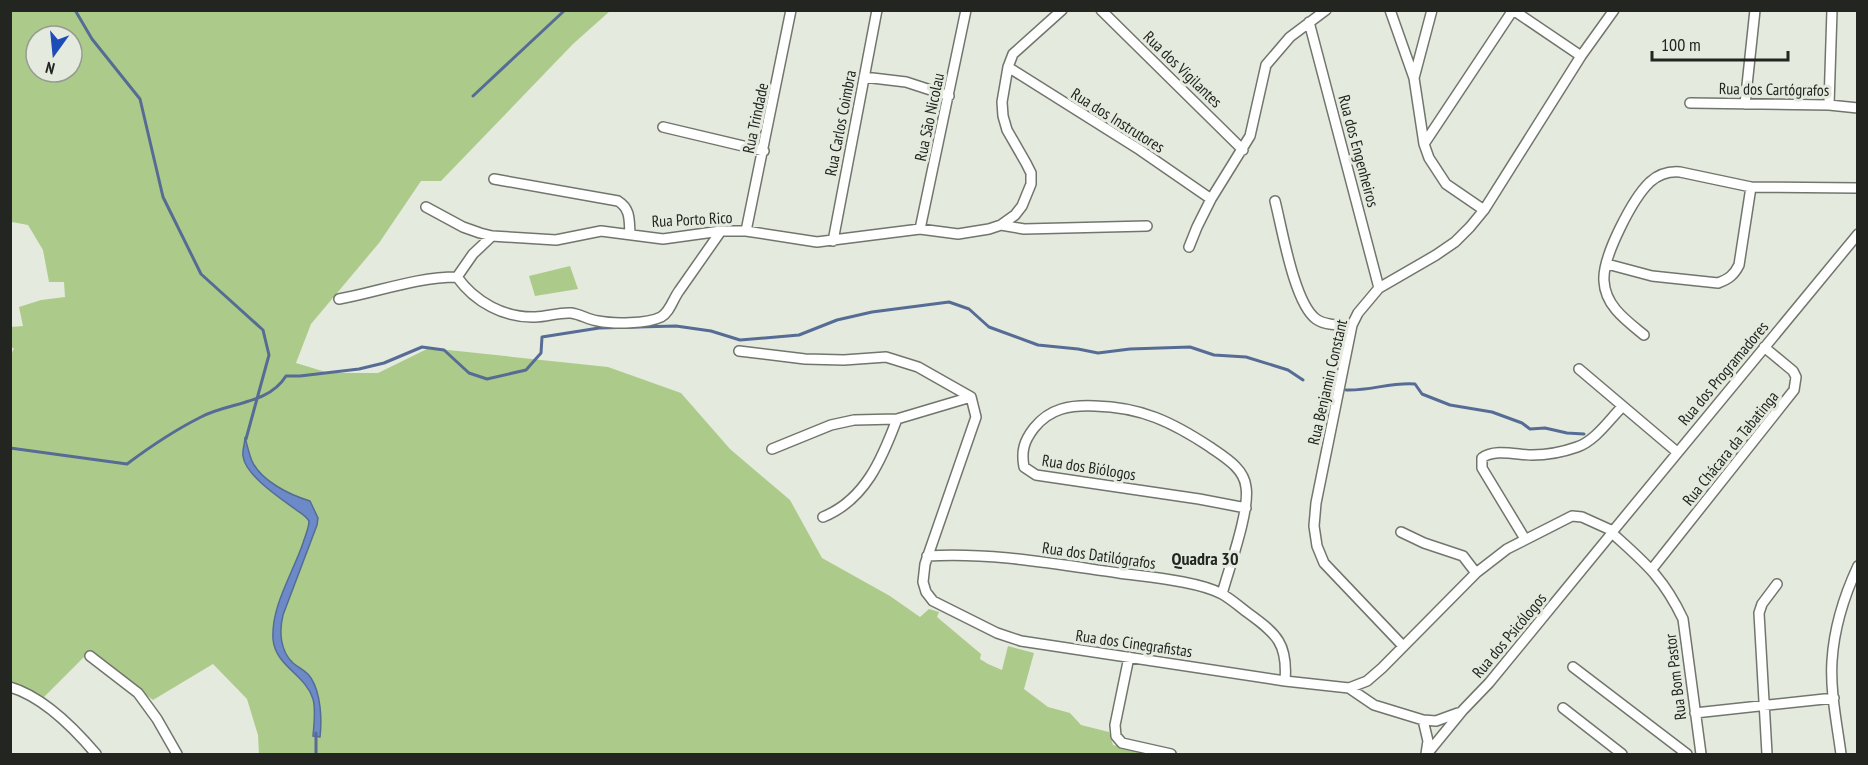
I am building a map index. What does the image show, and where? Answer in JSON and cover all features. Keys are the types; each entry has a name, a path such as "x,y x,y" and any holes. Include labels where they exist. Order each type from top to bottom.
{"street":[{"name":"Rua Trindade","path":"746,231 791,10"},
{"name":"Rua Carlos Coimbra","path":"833,241 877,10"},
{"name":"Rua São Nicolau","path":"920,230 966,10"},
{"name":"Rua dos Vigilantes","path":"1101,10 1243,150"},
{"path":"1390,10 1414,78 1424,144 1436,171 1446,184 1484,210"},
{"path":"1414,78 1432,10"},
{"path":"1424,144 1513,10 1581,56"},
{"name":"Rua Benjamin Constant","path":"1403,646 1324,563 1317,546 1314,525 1316,503 1352,325 1368,298 1379,288 1455,242 1484,210 1581,56 1614,10"},
{"path":"1745,104 1755,10"},
{"path":"1829,105 1832,10"},
{"path":"1189,247 1212,199 1243,150 1254,123 1266,65 1283,44 1325,11"},
{"path":"1001,225 1015,215 1022,206 1031,184 1026,163 1007,130 1003,116 1002,102 1008,67 1013,54 1057,12"},
{"name":"Rua dos Engenheiros","path":"1309,22 1379,288"},
{"name":"Rua dos Instrutores","path":"1008,67 1140,150 1212,199"},
{"path":"864,77 906,82 949,96"},
{"name":"Rua dos Cartógrafos","path":"1690,103 1829,105 1857,108"},
{"path":"663,127 764,151"},
{"path":"1644,335 1620,315 1611,303 1604,280 1606,264 1613,244 1632,207 1649,182 1659,175 1669,171 1680,172 1751,187 1857,188"},
{"path":"494,178 618,201 626,206 630,234"},
{"path":"1606,264 1652,276 1718,283 1734,275 1739,265 1751,187"},
{"path":"1275,201 1293,272 1307,309 1316,319 1327,324 1352,325"},
{"name":"Rua Porto Rico","path":"426,207 462,228 492,236 556,240 601,231 663,239 721,231 746,231 801,241 833,241 920,230 958,234 1001,225 1024,229 1147,226"},
{"path":"457,277 479,301 510,314 536,318 574,313 598,321 617,323 647,321 657,319 667,312 674,298 721,231"},
{"name":"Rua dos Programadores","path":"1612,532 1857,234"},
{"path":"339,299 412,282 457,277 473,254 492,236"},
{"name":"Rua Chácara da Tabatinga","path":"1652,569 1794,390 1796,376 1793,371 1764,347"},
{"path":"739,351 815,359 844,360 886,357 918,368 971,397 976,417 927,556"},
{"path":"1579,369 1677,452"},
{"path":"772,449 831,425 854,420 897,419 971,397"},
{"name":"Rua dos Biólogos","path":"1222,594 1246,508 1246,486 1240,472 1227,459 1180,429 1156,417 1131,409 1074,405 1054,410 1041,420 1029,435 1023,448 1024,467 1036,475 1047,478 1144,490 1246,508"},
{"path":"1525,539 1482,468 1482,458 1493,454 1556,453 1580,446 1597,433 1622,407"},
{"path":"823,517 836,512 855,497 886,448 897,419"},
{"path":"1349,688 1367,681 1493,558 1572,516 1589,519 1612,532 1652,569"},
{"path":"1401,532 1424,543 1463,556 1476,573"},
{"name":"Rua dos Psicólogos","path":"1426,754 1489,683 1612,532"},
{"name":"Rua dos Datilógrafos","path":"927,556 964,554 1042,562 1160,579 1222,594 1275,636 1287,661 1285,681"},
{"name":"Rua dos Cinegrafistas","path":"927,556 924,572 926,592 933,601 997,633 1021,640 1129,657 1285,681 1349,688 1374,705 1423,720"},
{"path":"1840,754 1832,662 1838,620 1857,566"},
{"name":"Rua Bom Pastor","path":"1652,569 1673,598 1683,619 1701,754"},
{"path":"1767,754 1759,613 1762,604 1777,585"},
{"path":"90,656 138,693 162,726 177,754"},
{"path":"1129,657 1115,725 1116,736 1122,743 1171,754"},
{"path":"1573,667 1688,754"},
{"path":"10,687 33,696 70,726 96,754"},
{"path":"1695,713 1834,698"},
{"path":"1563,708 1622,754"},
{"path":"1426,754 1428,741 1423,720 1442,719 1463,710"}],"green space":[{"path":"11,11 610,11 573,44 441,181 421,181 379,243 311,324 296,363 329,373 378,373 429,348 608,367 681,393 730,449 790,500 822,558 890,596 920,617 929,609 939,612 937,617 981,654 980,659 988,664 1002,670 1008,646 1034,653 1024,689 1048,707 1070,713 1081,725 1109,732 1113,745 1152,754 259,754 258,735 247,699 213,664 153,700 88,653 44,697 11,681 10,358 14,348 11,348 11,327 23,326 19,307 41,300 65,297 64,282 49,282 43,250 28,225 12,222 11,233"},
{"path":"570,266 578,289 535,296 529,276"}],"water":[{"path":"245,437 252,461 262,475 285,491 310,501 318,518 283,615 281,634 285,653 293,663 307,673 317,691 321,722 320,737 313,736 313,699 304,683 279,656 273,639 275,614 303,543 309,521 250,471 243,456"}],"waterway":[{"path":"75,10 92,39 140,99 163,197 201,274 263,330 269,355 246,439"},
{"path":"473,96 565,10"},
{"path":"10,448 127,464 163,439 201,417 269,393 286,376 359,369 384,363 422,347 444,350 469,373 487,379 526,370 541,353 542,337 599,328 676,326 711,331 740,340 799,335 837,320 872,312 949,302 969,309 989,327 1038,345 1098,353 1130,349 1190,347 1214,355 1246,357 1288,370 1303,380"},
{"path":"1346,390 1415,384 1422,394 1450,405 1492,412 1522,423 1530,429 1545,428 1584,434"},
{"path":"316,733 316,754"}],"district":[{"name":"Quadra 30","path":"1205,558"}]}
